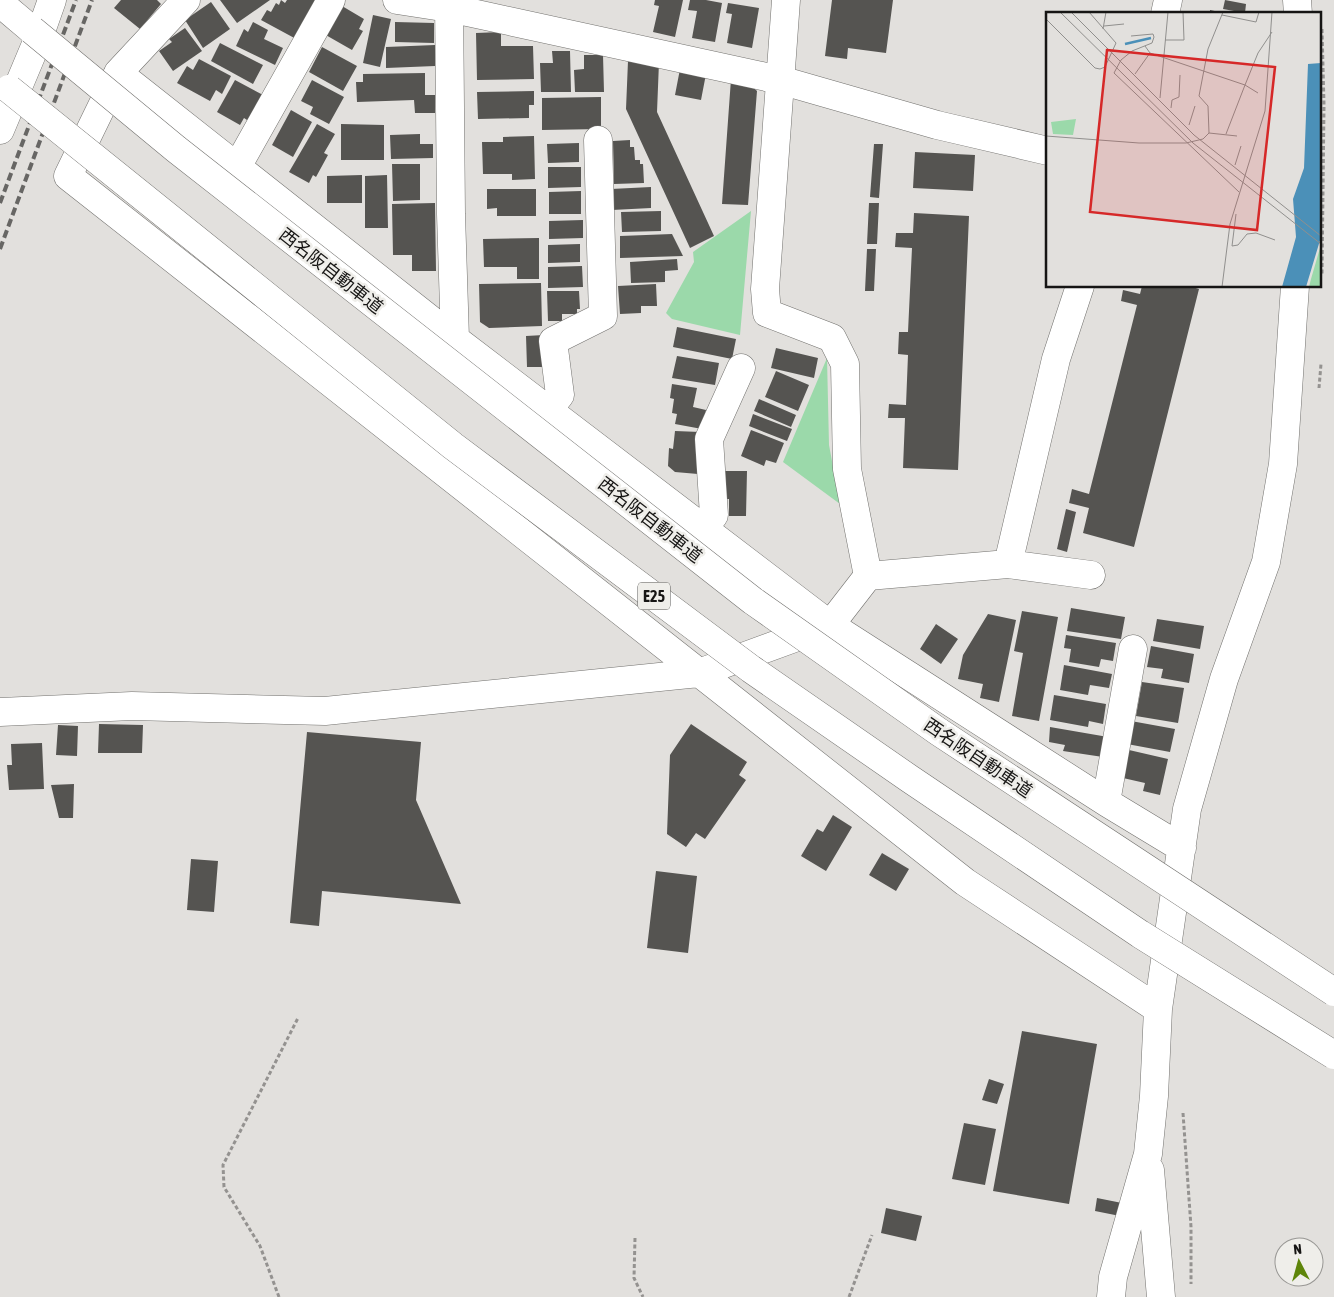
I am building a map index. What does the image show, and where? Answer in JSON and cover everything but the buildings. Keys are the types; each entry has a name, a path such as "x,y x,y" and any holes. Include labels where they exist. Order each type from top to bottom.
{"main road":[{"path":"0,130 39,37 52,0"},
{"path":"186,0 118,73 68,176 965,882 1158,1009"},
{"path":"237,167 331,0"},
{"path":"397,0 449,4 780,80 936,125 1046,151"},
{"path":"786,0 764,289 767,314 832,338 845,364 847,469 868,576"},
{"name":"西名阪自動車道","path":"0,3 176,149 753,601 939,732 1334,992"},
{"path":"449,4 450,214 455,339"},
{"path":"118,73 455,339 830,625 1106,802 1182,848"},
{"name":"E25","path":"4,85 453,446 751,669 1140,934 1334,1055"},
{"path":"548,410 560,395 553,341 603,316 598,140"},
{"path":"1008,564 1056,359 1079,288"},
{"path":"1111,1297 1113,1276 1148,1154 1154,1096 1158,1009 1187,809 1224,679 1266,562 1283,464 1295,288"},
{"path":"703,528 714,515 709,439 741,368"},
{"path":"0,712 132,706 325,711 698,673 830,625 868,576 1008,564 1091,575"},
{"path":"1106,802 1133,649"},
{"path":"1148,1154 1161,1297"}],"path":[{"path":"279,1297 260,1246 224,1187 223,1165 298,1018"},
{"path":"849,1297 872,1235"},
{"path":"635,1238 634,1278 643,1297"}],"green space":[{"path":"751,211 740,335 672,319 666,313 694,262 693,252"},
{"path":"827,358 829,445 840,504 783,462"}],"railway":[{"path":"0,203 76,0"},
{"path":"0,249 92,0"}]}
